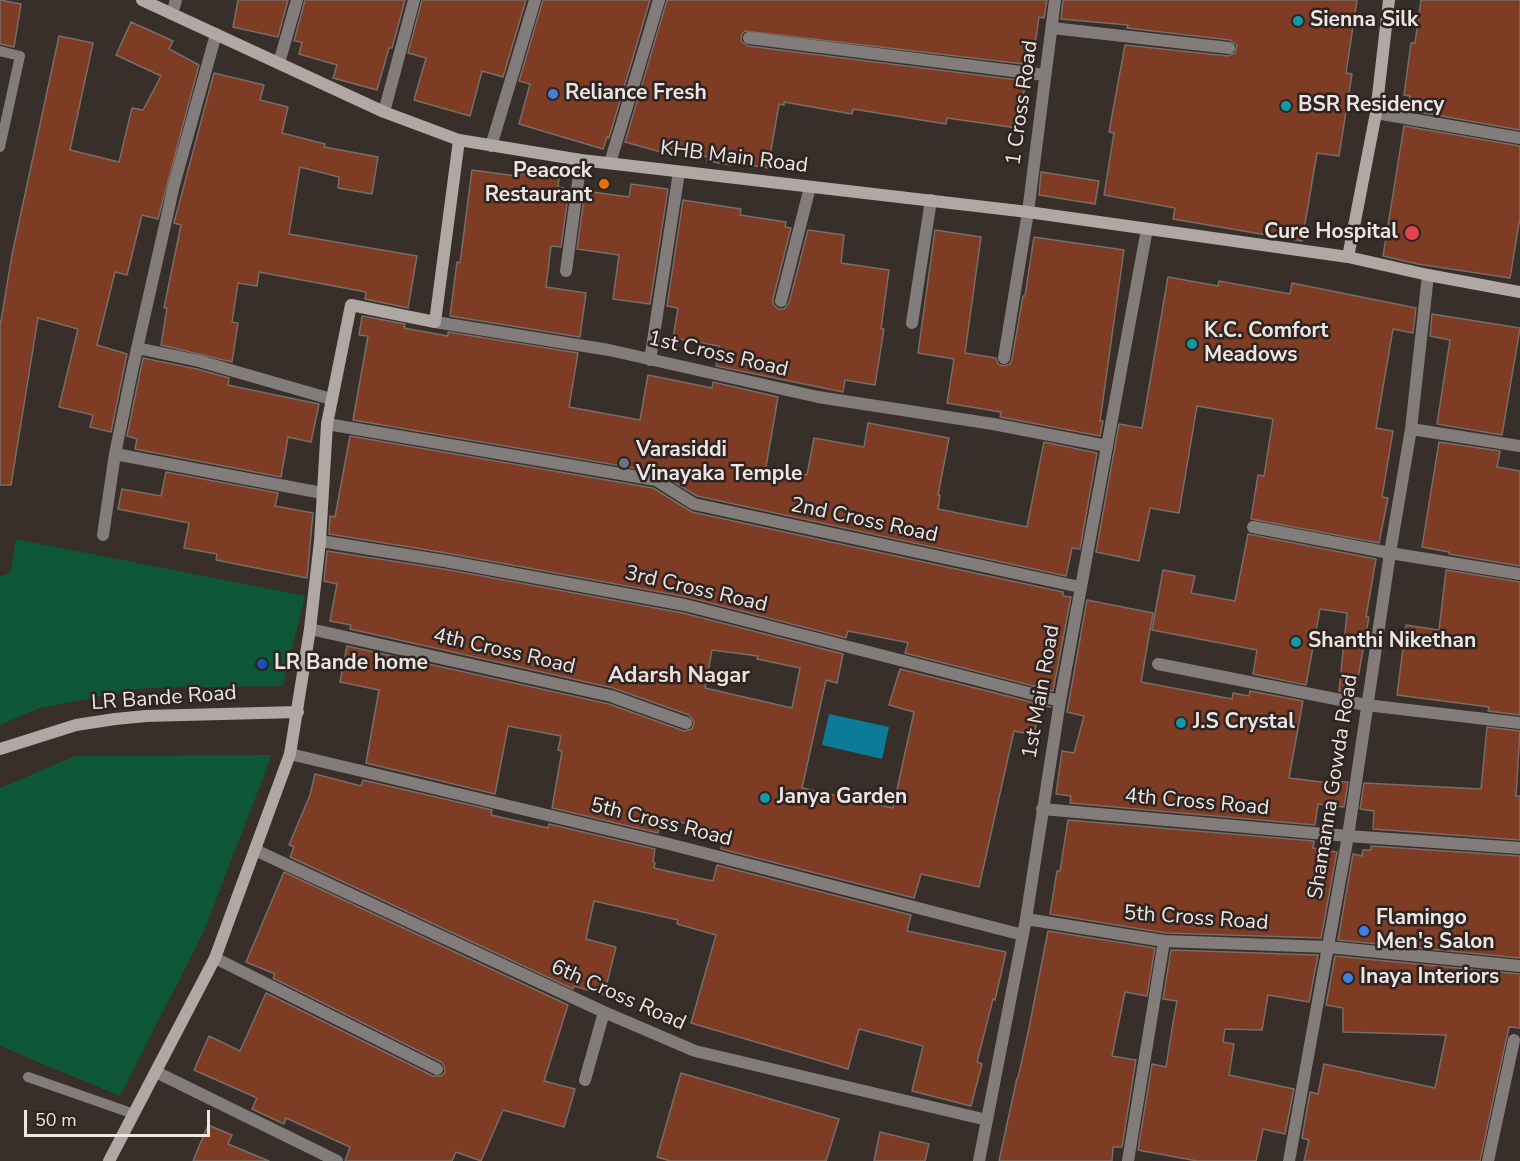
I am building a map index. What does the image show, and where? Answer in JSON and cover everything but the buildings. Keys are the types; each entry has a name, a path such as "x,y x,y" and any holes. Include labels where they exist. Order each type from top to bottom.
{"street":[{"name":"KHB Main Road","path":"142,0 384,112 459,140 581,160 1028,212 1348,257 1520,292"},
{"path":"172,14 176,0"},
{"path":"279,63 297,0"},
{"path":"384,112 414,0"},
{"path":"492,146 535,0"},
{"path":"610,163 659,0"},
{"name":"1 Cross Road","path":"1004,358 1028,212 1055,0"},
{"path":"1348,257 1376,113 1389,0"},
{"path":"1052,28 1229,48"},
{"path":"103,535 115,454 137,348 174,185 216,34"},
{"path":"749,38 1046,75"},
{"path":"1376,113 1520,138"},
{"path":"109,1161 215,958 290,754 310,629 320,541 327,424 351,304 435,322 459,140"},
{"path":"566,271 581,160"},
{"path":"650,360 679,172"},
{"path":"781,301 810,187"},
{"path":"912,323 930,200"},
{"name":"1st Main Road","path":"979,1161 1026,919 1060,701 1146,229"},
{"name":"Shamanna Gowda Road","path":"1289,1161 1348,836 1366,705 1411,429 1428,275"},
{"name":"1st Cross Road","path":"435,322 609,350 818,397 993,424 1107,446"},
{"path":"137,348 199,361 331,399"},
{"name":"2nd Cross Road","path":"327,424 656,480 694,504 1080,587"},
{"path":"1411,429 1520,446"},
{"path":"115,454 322,493"},
{"path":"1253,527 1390,553 1520,574"},
{"name":"3rd Cross Road","path":"320,541 457,563 685,605 1060,701"},
{"name":"4th Cross Road","path":"310,629 611,696 686,723"},
{"path":"1158,663 1366,705 1520,723"},
{"name":"LR Bande Road","path":"0,750 76,725 115,719 146,716 298,712"},
{"name":"5th Cross Road","path":"290,754 665,843 1023,935"},
{"name":"4th Cross Road","path":"1042,809 1348,836 1520,848"},
{"name":"6th Cross Road","path":"255,850 604,1012 695,1051 987,1120"},
{"name":"5th Cross Road","path":"1026,919 1164,941 1328,947 1520,966"},
{"path":"1128,1161 1164,941"},
{"path":"215,958 437,1069"},
{"path":"585,1080 604,1012"},
{"path":"1488,1161 1514,1040"},
{"path":"156,1072 337,1161"}],"lane":[{"path":"0,51 20,56 0,147"},
{"path":"28,1077 134,1114"}],"green space":[{"path":"16,539 305,596 283,686 145,688 40,708 0,725 0,576 10,573"},
{"path":"272,755 203,933 120,1096 0,1046 0,788 75,756"}],"water":[{"path":"829,714 889,727 882,759 822,745"}],"place":[{"name":"Sienna Silk","path":"1298,21"},
{"name":"Reliance Fresh","path":"553,94"},
{"name":"BSR Residency","path":"1286,106"},
{"name":"Peacock Restaurant","path":"604,184"},
{"name":"Cure Hospital","path":"1412,233"},
{"name":"K.C. Comfort Meadows","path":"1192,344"},
{"name":"Varasiddi Vinayaka Temple","path":"624,463"},
{"name":"Shanthi Nikethan","path":"1296,642"},
{"name":"LR Bande home","path":"262,664"},
{"name":"J.S Crystal","path":"1181,723"},
{"name":"Janya Garden","path":"765,798"},
{"name":"Flamingo Men's Salon","path":"1364,931"},
{"name":"Inaya Interiors","path":"1348,978"}],"district":[{"name":"Adarsh Nagar","path":"679,677"}]}
